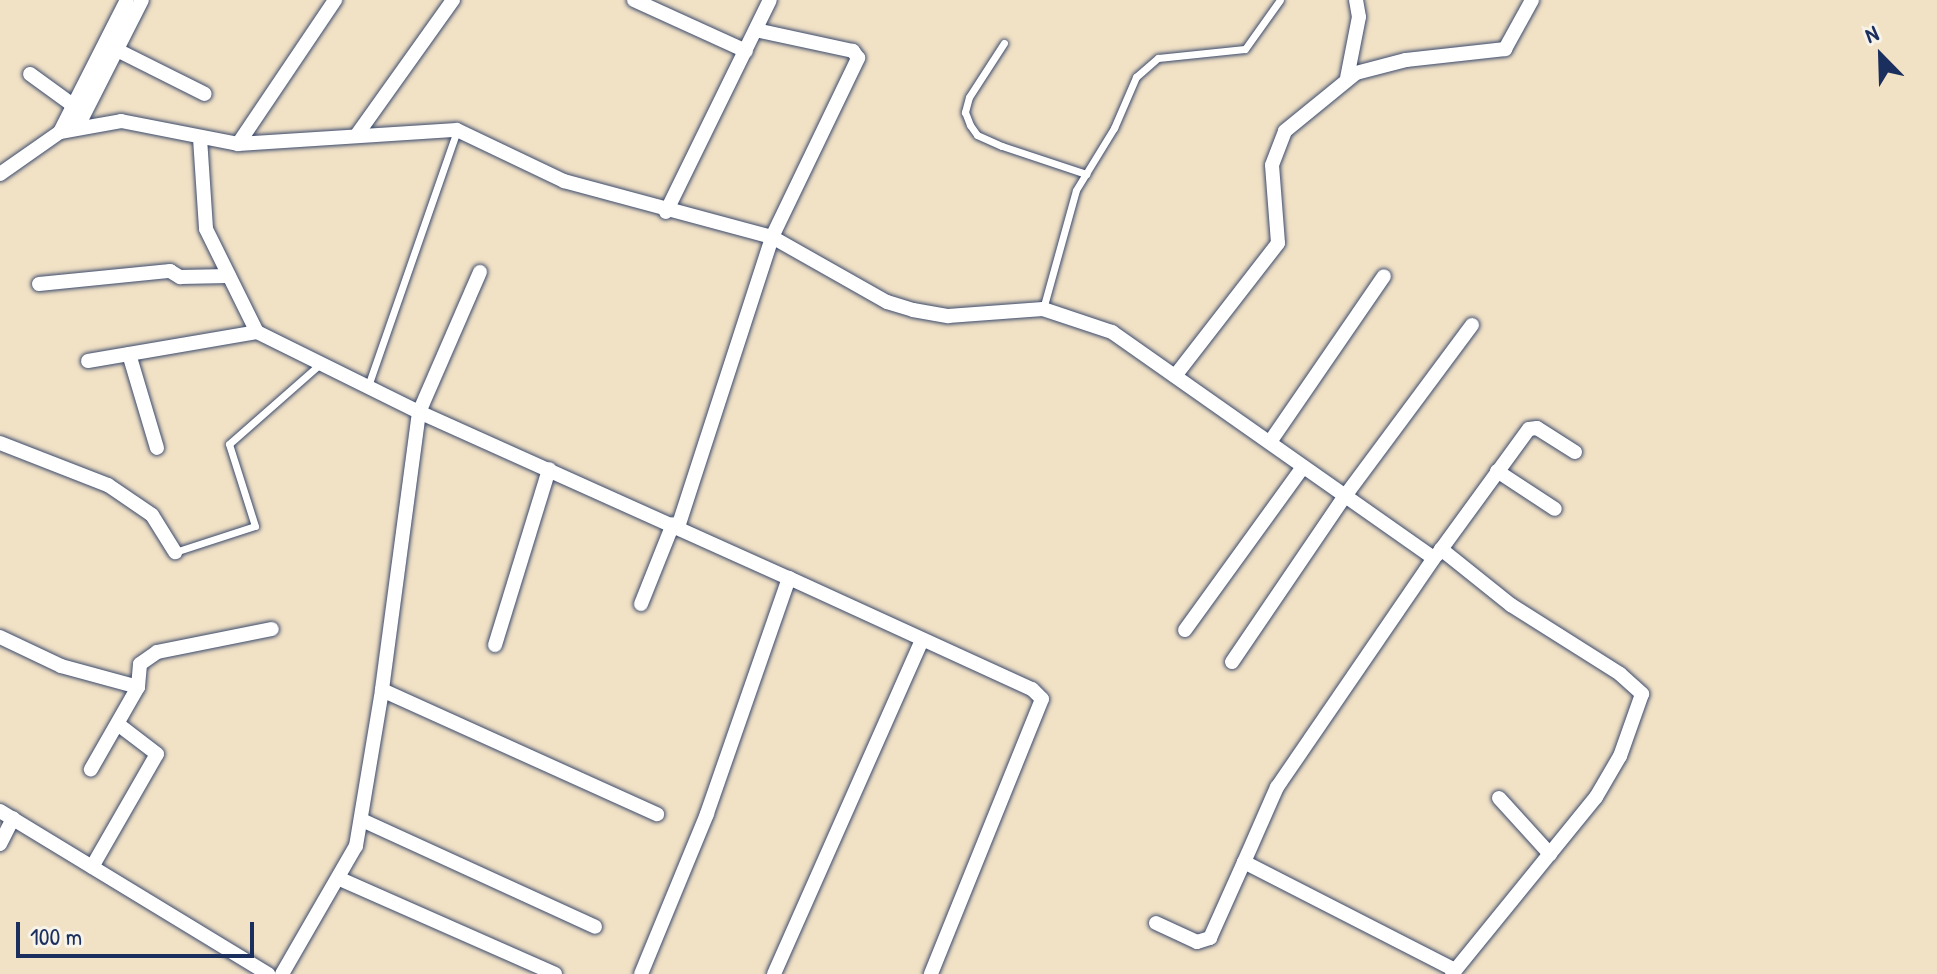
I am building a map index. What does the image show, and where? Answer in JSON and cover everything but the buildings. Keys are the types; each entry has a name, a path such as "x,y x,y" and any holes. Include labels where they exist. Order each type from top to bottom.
{"street":[{"path":"60,132 127,0"},
{"path":"78,126 142,0"},
{"path":"238,144 335,0"},
{"path":"356,136 453,0"},
{"path":"634,0 746,51"},
{"path":"666,212 770,0"},
{"path":"1175,376 1278,243 1272,165 1278,141 1347,78 1406,60 1505,49 1532,0"},
{"path":"1347,78 1358,1"},
{"path":"641,604 676,525 772,237 858,58 853,51 756,30"},
{"path":"117,50 205,94"},
{"path":"30,74 74,106"},
{"path":"0,174 60,132 78,126 121,121 238,144 457,130 564,181 666,212 772,237 887,302 913,310 948,316 1043,309 1112,332 1345,496 1620,674 1642,694 1620,756 1596,797 1454,972 1244,862"},
{"path":"200,138 206,229 257,332 419,412 676,525 921,642 1032,689 1042,699 931,974"},
{"path":"39,284 170,271 180,277 229,276"},
{"path":"282,974 340,879 364,821 419,412 480,272"},
{"path":"1270,442 1384,276"},
{"path":"1232,662 1345,496 1472,325"},
{"path":"88,361 257,332"},
{"path":"129,354 157,448"},
{"path":"1156,923 1197,942 1210,938 1277,787 1497,471 1532,427 1575,452"},
{"path":"0,443 108,485 152,515 175,552"},
{"path":"1185,630 1303,467"},
{"path":"495,645 549,469"},
{"path":"1497,471 1555,509"},
{"path":"641,974 707,814 789,578"},
{"path":"91,769 119,725 138,687 140,664 157,652 272,629"},
{"path":"0,637 61,666 138,687"},
{"path":"774,974 921,642"},
{"path":"382,690 657,814"},
{"path":"92,867 157,754 119,725"},
{"path":"1499,798 1550,854"},
{"path":"0,844 7,815 268,974"},
{"path":"364,821 595,927"},
{"path":"340,879 555,974"}],"lane":[{"path":"1043,309 1076,190 1146,67 1170,55 1245,49 1280,0"},
{"path":"1004,43 969,97 965,112 970,125 977,135 1002,146 1086,174"},
{"path":"368,386 457,130"},
{"path":"175,552 255,526 229,444 320,364"}]}
